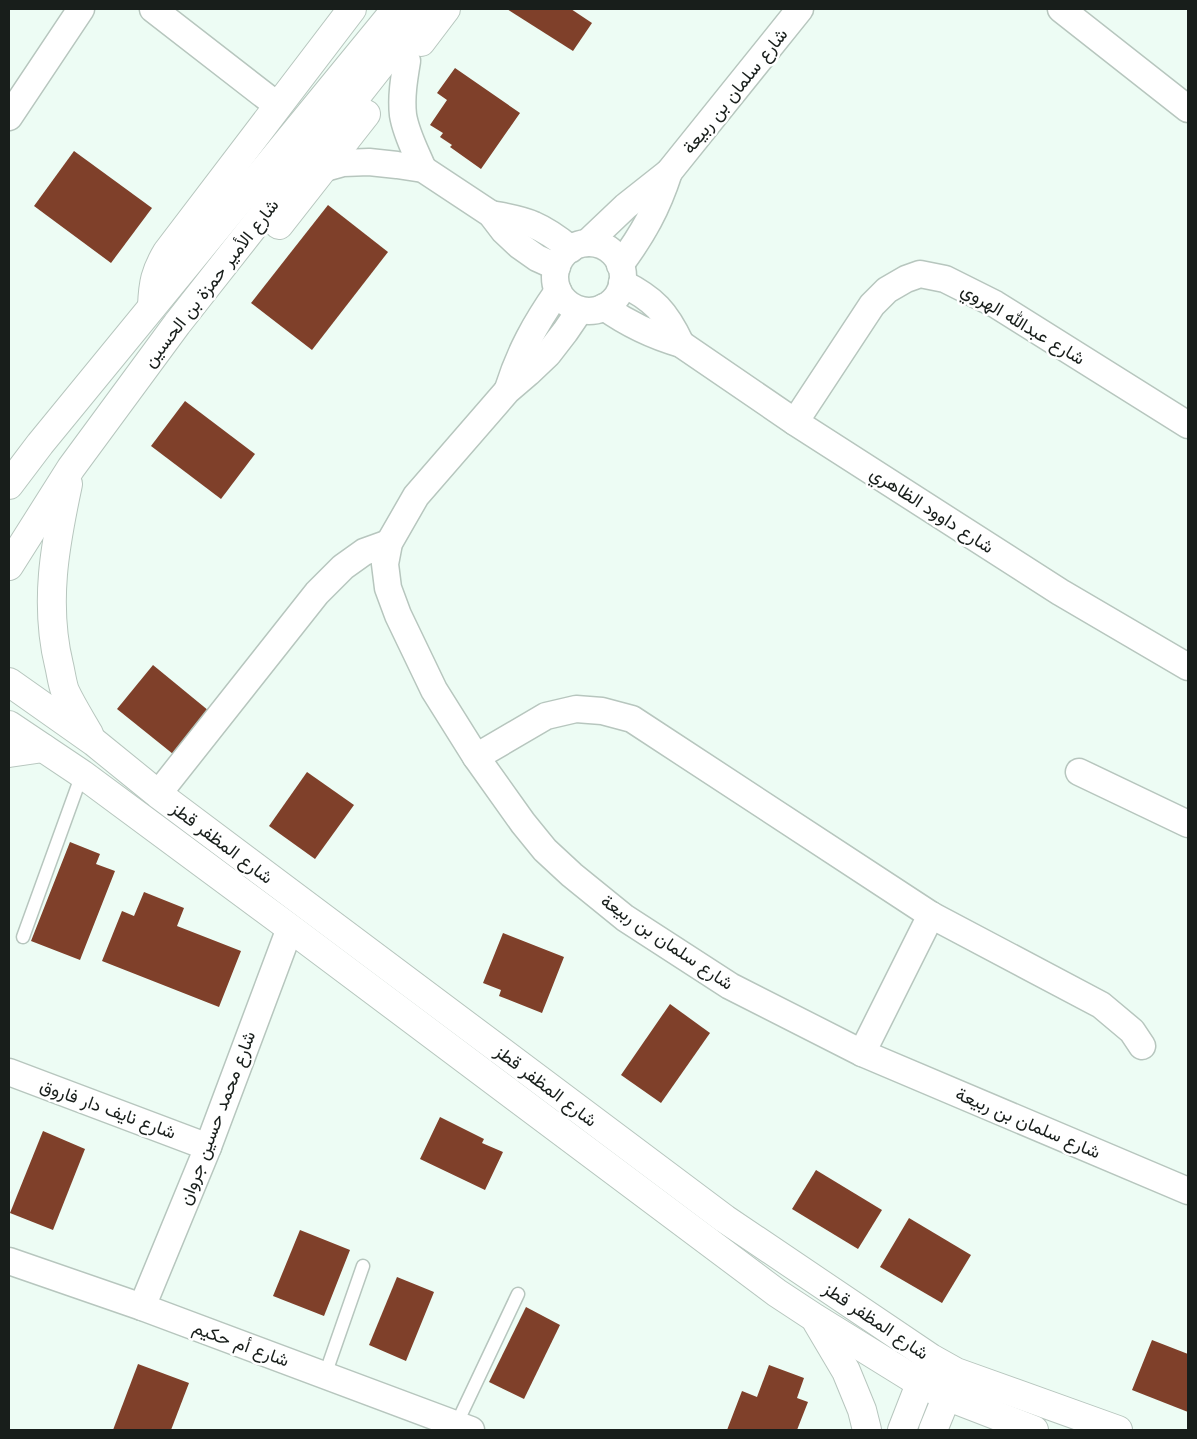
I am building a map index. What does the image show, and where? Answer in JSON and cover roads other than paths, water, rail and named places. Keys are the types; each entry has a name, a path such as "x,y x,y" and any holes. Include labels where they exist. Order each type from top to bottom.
{"street":[{"path":"9,117 81,9"},
{"path":"153,9 278,106"},
{"path":"152,308 154,279 159,265 167,252 352,9"},
{"name":"شارع الأمير حمزة بن الحسين","path":"9,485 40,444 396,9"},
{"name":"شارع الأمير حمزة بن الحسين","path":"9,566 71,468 177,324 425,9"},
{"path":"177,324 195,318 217,301 325,168 446,9"},
{"name":"شارع سلمان بن ربيعة","path":"507,391 527,338 542,314 568,262 626,206 669,172 800,9"},
{"path":"1061,9 1188,109"},
{"path":"407,61 402,86 403,116 423,170"},
{"path":"325,168 343,163 370,162 423,170 491,214 513,218 534,225 554,236 568,262 564,299 571,306 592,309 616,298 621,274 615,256 607,249 597,244 568,262"},
{"name":"شارع سلمان بن ربيعة","path":"621,274 650,221 661,197 669,172"},
{"name":"شارع داوود الظاهري","path":"621,274 658,307 672,324 681,344"},
{"name":"شارع عبدالله الهروي","path":"795,422 872,305 887,290 906,279 920,274 945,279 994,304 1188,425"},
{"name":"شارع سلمان بن ربيعة","path":"592,309 528,374 507,391 416,496 389,543 385,564 388,588 398,615 434,690 476,758 545,850 572,875 625,918 730,986 862,1053 1188,1191"},
{"name":"شارع داوود الظاهري","path":"592,309 622,320 660,338 681,344 795,422 1060,592 1188,667"},
{"path":"9,463 40,444"},
{"path":"71,468 56,542 51,616 56,653 65,690 94,742"},
{"path":"158,794 317,593 343,566 364,552 389,543"},
{"name":"شارع المظفر قطز","path":"9,682 94,742 158,794 725,1218 930,1358 956,1372 1118,1430"},
{"path":"476,758 546,716 576,710 602,712 632,719 931,915 1101,1005 1121,1020 1132,1031 1142,1046"},
{"name":"شارع المظفر قطز","path":"9,725 82,774 761,1281 815,1318 920,1383 946,1396 1034,1430"},
{"path":"9,753 43,748"},
{"path":"1080,772 1188,824"},
{"path":"862,1053 931,915"},
{"name":"شارع محمد حسين جروان","path":"142,1307 208,1147 290,928"},
{"name":"شارع نايف دار فاروق","path":"9,1072 208,1147"},
{"name":"شارع أم حكيم","path":"9,1262 142,1307 464,1427"},
{"path":"815,1318 846,1371 862,1410 866,1430"},
{"path":"902,1430 930,1358"},
{"path":"932,1430 956,1372"}],"lane":[{"path":"23,937 82,774"},
{"path":"324,1375 363,1266"},
{"path":"464,1427 518,1294"}]}
